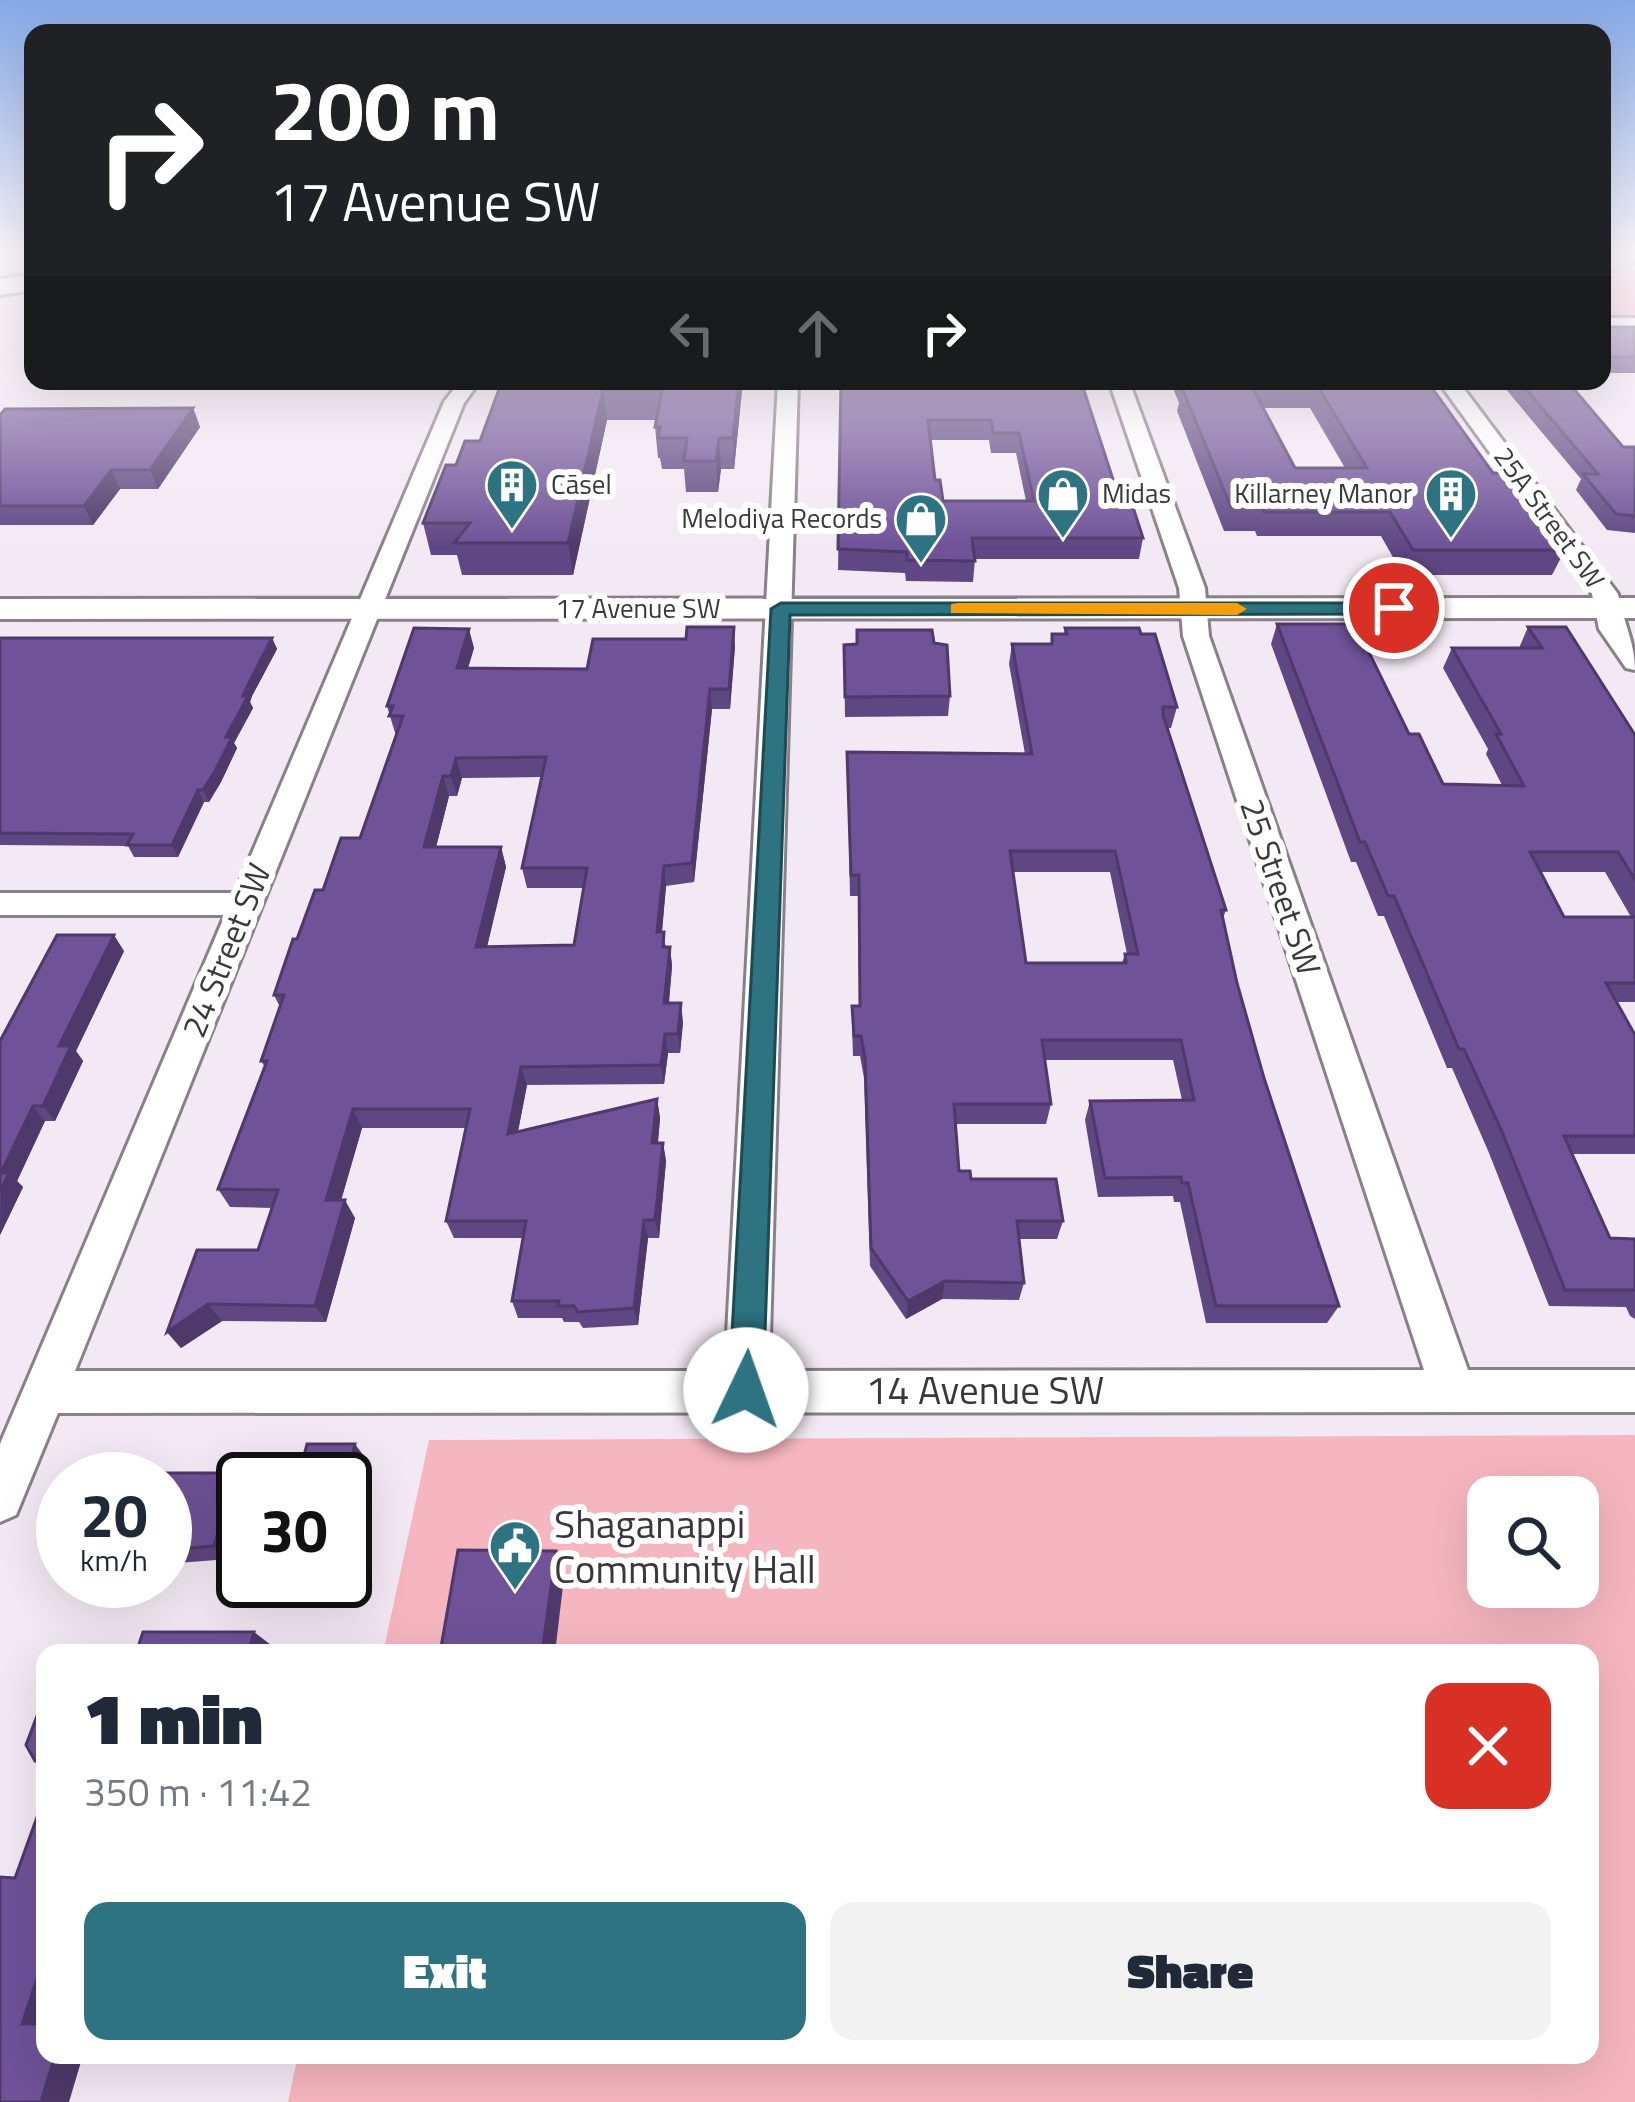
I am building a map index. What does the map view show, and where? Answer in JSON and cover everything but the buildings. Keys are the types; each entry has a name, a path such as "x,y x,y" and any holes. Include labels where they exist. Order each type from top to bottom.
{"main road":[{"name":"17 Avenue SW","path":"0,609 1620,608"}],"street":[{"path":"746,1390 788,390"},
{"name":"25 Street SW","path":"1122,390 1192,588 1203,657 1453,1391"},
{"name":"25A Street SW","path":"1455,390 1620,608 1612,629 1635,662"},
{"name":"24 Street SW","path":"2,1488 46,1392 452,392"},
{"path":"0,904 245,904"},
{"name":"14 Avenue SW","path":"46,1392 1635,1391"}],"shaded area":[{"path":"1635,1435 1635,2102 288,2102 296,2064 1599,2064 1599,1644 385,1644 429,1440"}],"slow traffic":[{"path":"958,608 1237,609"}],"place":[{"name":"Cāsel","path":"512,531"},
{"name":"Midas","path":"1063,540"},
{"name":"Killarney Manor","path":"1451,540"},
{"name":"Melodiya Records","path":"921,565"},
{"name":"Shaganappi Community Hall","path":"515,1592"}],"route":[{"path":"746,1390 781,609 1394,608"}]}
